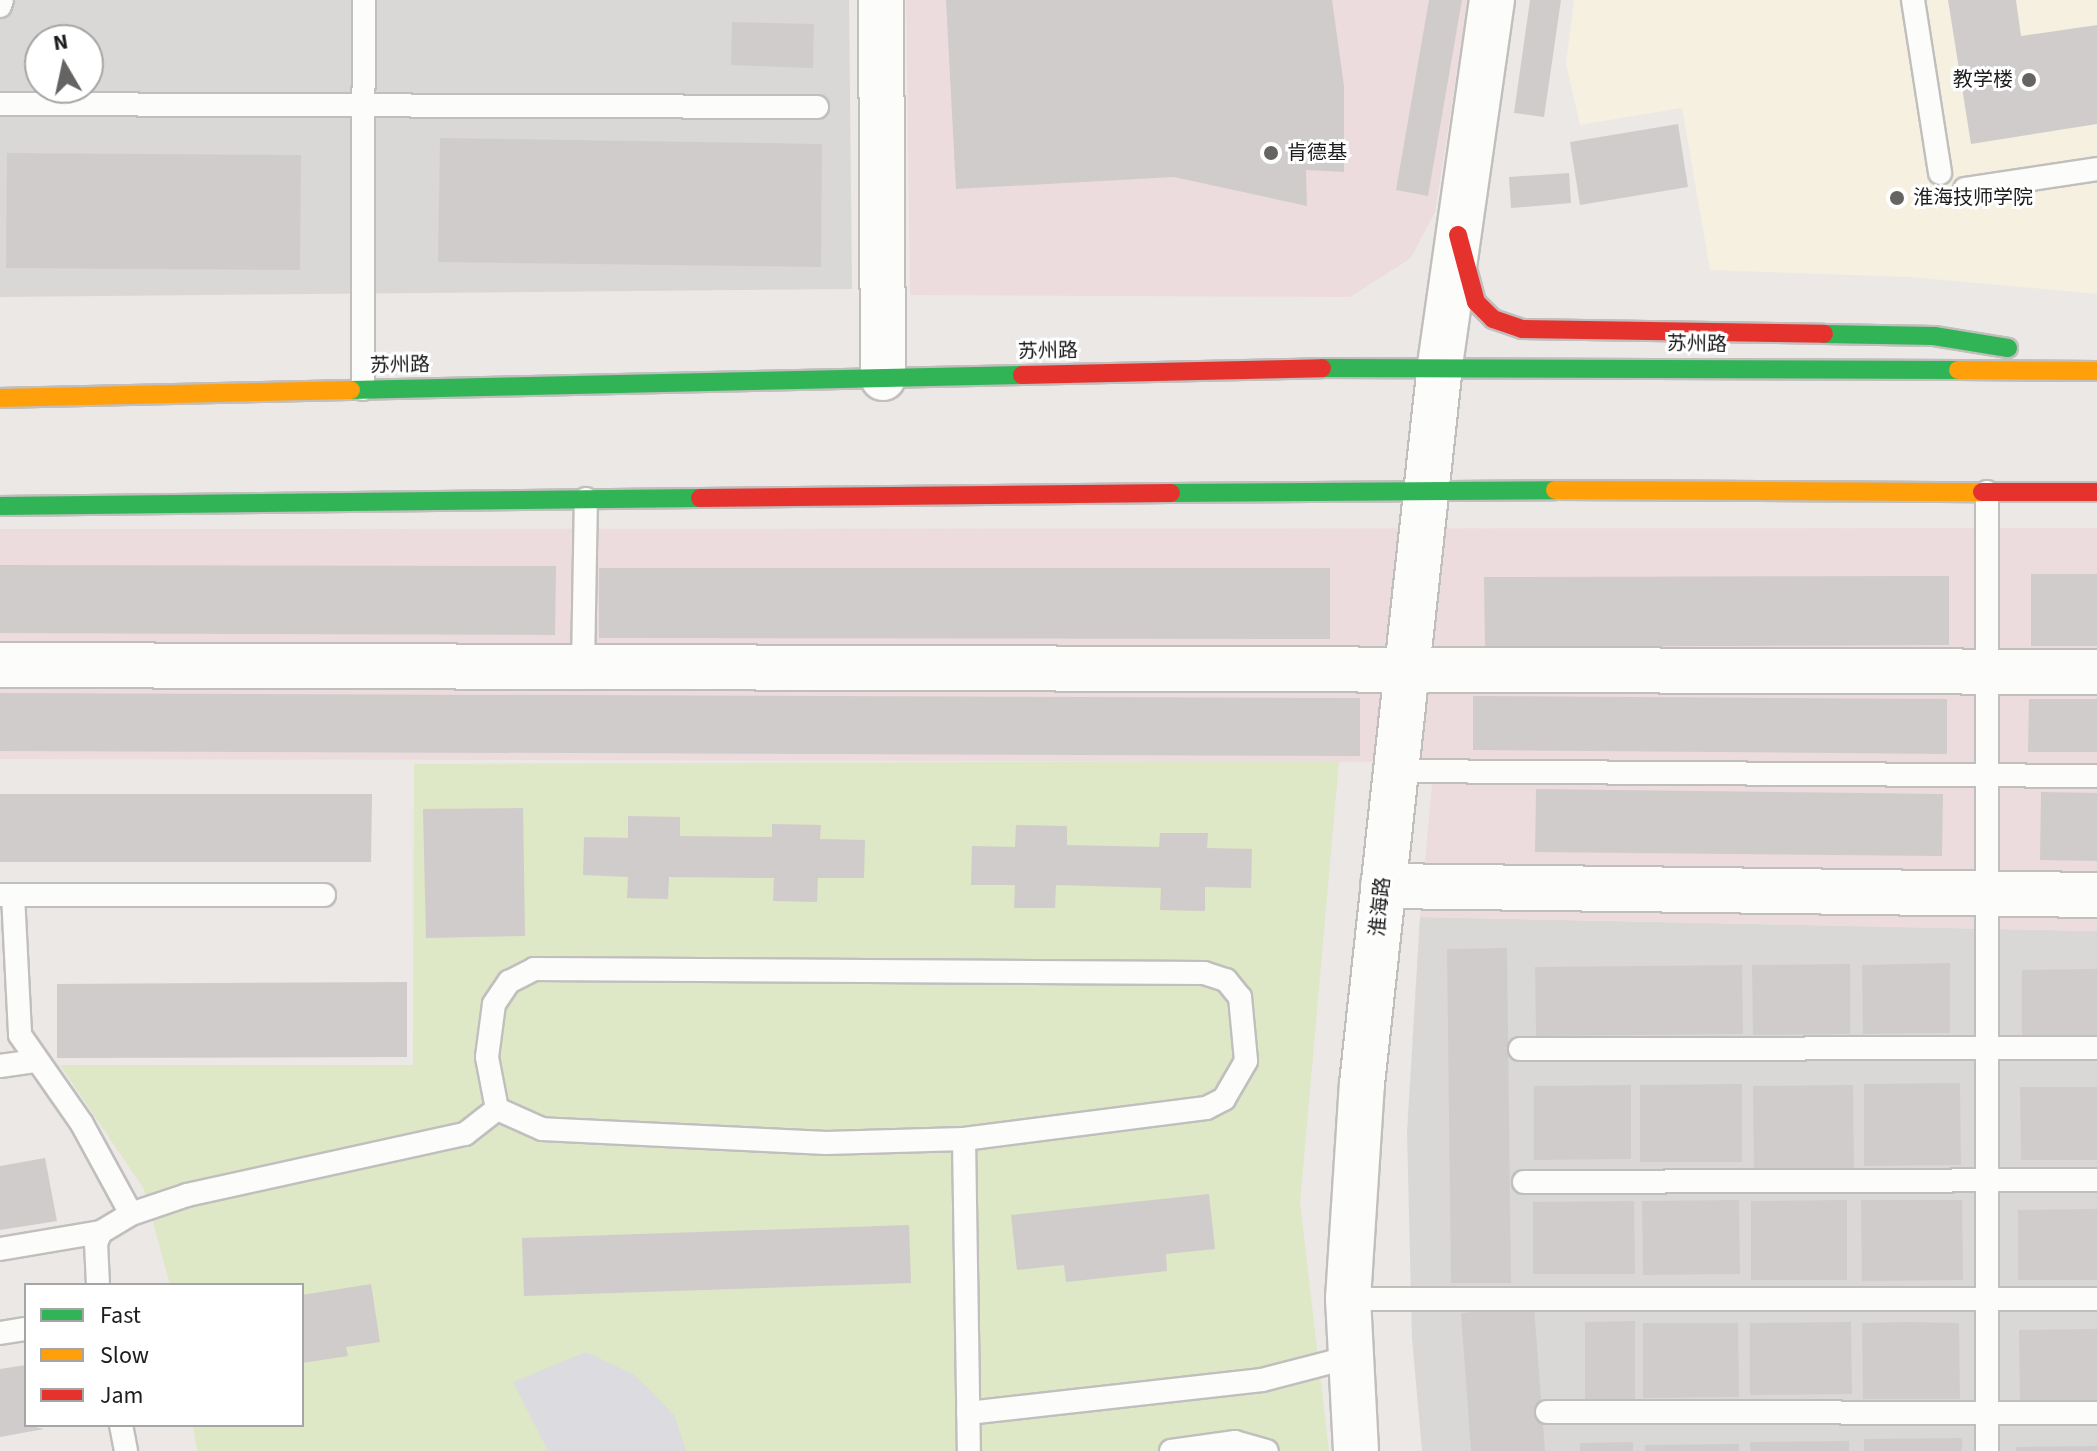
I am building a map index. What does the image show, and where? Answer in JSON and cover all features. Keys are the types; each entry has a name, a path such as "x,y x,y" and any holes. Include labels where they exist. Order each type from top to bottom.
{"main road":[{"path":"1458,235 1476,302 1493,319 1522,329 1934,336 2097,362"},
{"name":"苏州路","path":"0,398 1440,365 2097,371"},
{"path":"0,506 1426,490 2097,492"}],"street":[{"path":"881,0 883,378"},
{"name":"淮海路","path":"1356,1451 1348,1299 1383,886 1440,365 1492,0"},
{"path":"0,665 2097,672"},
{"path":"1383,886 2097,895"}],"lane":[{"path":"0,6 2,0"},
{"path":"363,389 364,0"},
{"path":"1913,0 1940,173"},
{"path":"0,104 817,107"},
{"path":"1965,189 2097,169"},
{"path":"1987,492 1987,1451"},
{"path":"583,667 586,499"},
{"path":"1396,771 2097,776"},
{"path":"131,1214 82,1124 35,1061 16,1017 6,895 324,895"},
{"path":"534,969 1169,969 1226,980 1240,997 1246,1061 1224,1099 1206,1108 964,1139 826,1143 566,1132 531,1126 497,1109 487,1057 494,1004 509,982 534,969"},
{"path":"1520,1049 2097,1048"},
{"path":"0,1066 35,1061"},
{"path":"0,1249 101,1232 131,1214 187,1195 465,1134 497,1109"},
{"path":"964,1139 969,1451"},
{"path":"1524,1182 2097,1180"},
{"path":"98,1283 93,1256 101,1232"},
{"path":"1348,1299 2097,1299"},
{"path":"0,1333 24,1329"},
{"path":"968,1413 1262,1380 1350,1357"},
{"path":"1547,1412 2097,1413"},
{"path":"121,1427 126,1451"},
{"path":"1171,1451 1235,1442 1267,1451"}],"shaded area":[{"path":"0,0 849,0 852,289 0,297"},
{"path":"906,0 1468,0 1435,212 1411,258 1350,297 910,295"},
{"name":"淮海技师学院","path":"1574,0 2097,0 2097,294 1909,277 1710,270 1682,108 1580,125 1566,63"},
{"path":"2097,528 2097,931 1420,917 1434,762 0,759 0,529"},
{"path":"1420,917 2097,931 2097,1451 1422,1451 1412,1338 1407,1132"},
{"path":"586,1352 633,1374 650,1390 675,1416 686,1451 548,1451 513,1382"}],"green space":[{"path":"1339,761 1300,1203 1329,1451 197,1451 193,1427 304,1427 304,1283 169,1283 144,1189 60,1065 413,1065 414,764"}],"building":[{"path":"946,0 1332,0 1344,86 1344,172 1306,170 1307,206 1174,177 956,189"},
{"path":"1429,0 1462,0 1428,196 1396,190"},
{"path":"1530,0 1561,0 1544,117 1514,113"},
{"name":"教学楼","path":"1948,0 2016,0 2021,36 2097,25 2097,124 1971,144"},
{"path":"732,22 814,24 813,68 731,65"},
{"path":"1678,124 1688,187 1580,205 1570,142"},
{"path":"440,138 822,144 821,267 438,262"},
{"path":"7,153 301,155 300,270 6,268"},
{"path":"1569,173 1571,203 1511,208 1509,177"},
{"path":"0,565 556,566 555,635 0,633"},
{"path":"599,568 1330,568 1330,639 599,638"},
{"path":"2031,574 2097,574 2097,646 2031,646"},
{"path":"1949,576 1949,645 1485,647 1484,577"},
{"path":"0,693 1360,698 1360,756 0,751"},
{"path":"1473,696 1947,699 1947,754 1473,750"},
{"path":"2029,699 2097,699 2097,752 2028,752"},
{"path":"1536,789 1943,794 1942,856 1535,852"},
{"path":"2041,792 2097,793 2097,861 2040,860"},
{"path":"0,794 372,794 371,862 0,862"},
{"path":"523,808 525,936 426,938 423,809"},
{"path":"628,816 680,817 680,836 772,837 772,824 821,825 820,839 865,840 864,878 818,878 817,902 773,901 774,878 669,877 668,899 627,898 628,877 583,875 584,837 628,838"},
{"path":"1016,825 1067,826 1067,845 1159,847 1160,833 1208,833 1207,848 1252,849 1251,888 1205,887 1205,911 1160,910 1161,888 1056,885 1055,908 1014,908 1015,885 971,885 972,846 1015,847"},
{"path":"1507,948 1511,1283 1451,1283 1447,949"},
{"path":"1950,963 1950,1033 1863,1034 1862,965"},
{"path":"1850,964 1850,1034 1753,1035 1752,965"},
{"path":"1742,965 1743,1034 1536,1036 1535,967"},
{"path":"2097,969 2097,1036 2022,1037 2022,970"},
{"path":"407,982 407,1057 57,1058 57,984"},
{"path":"1960,1083 1961,1165 1864,1166 1864,1084"},
{"path":"1742,1084 1742,1162 1640,1162 1640,1085"},
{"path":"1631,1085 1631,1159 1534,1160 1534,1086"},
{"path":"1853,1085 1854,1170 1754,1170 1753,1086"},
{"path":"2020,1087 2097,1087 2097,1160 2021,1160"},
{"path":"45,1158 57,1221 0,1230 0,1166"},
{"path":"1209,1194 1215,1249 1166,1254 1167,1271 1066,1282 1064,1265 1017,1270 1011,1215"},
{"path":"1739,1200 1740,1274 1643,1275 1642,1201"},
{"path":"1847,1200 1847,1280 1751,1280 1751,1201"},
{"path":"1861,1200 1962,1200 1963,1280 1862,1281"},
{"path":"1634,1201 1635,1274 1533,1274 1533,1202"},
{"path":"2097,1209 2097,1280 2018,1280 2018,1210"},
{"path":"909,1225 911,1283 524,1296 522,1238"},
{"path":"371,1284 380,1342 346,1347 348,1356 304,1363 304,1295"},
{"path":"1534,1307 1545,1451 1471,1451 1461,1313"},
{"path":"1635,1321 1635,1399 1585,1399 1585,1322"},
{"path":"1851,1322 1852,1394 1750,1395 1750,1323"},
{"path":"1643,1323 1738,1323 1739,1397 1643,1398"},
{"path":"1862,1323 1959,1323 1960,1399 1863,1399"},
{"path":"2097,1329 2097,1403 2020,1404 2019,1330"},
{"path":"24,1365 24,1427 44,1429 0,1437 0,1369"},
{"path":"1962,1438 1962,1451 1864,1451 1864,1439"},
{"path":"1849,1441 1849,1451 1750,1451 1750,1442"},
{"path":"1633,1442 1633,1451 1580,1451 1580,1443"},
{"path":"1739,1444 1739,1451 1645,1451 1645,1445"},
{"path":"2097,1446 2097,1451 2016,1451 2016,1447"}],"traffic: fast":[{"path":"1824,334 1934,336 2008,348"},
{"path":"1322,368 1958,370"},
{"path":"351,390 1022,375"},
{"path":"1171,493 1555,490"},
{"path":"0,506 700,498"}],"traffic: slow":[{"path":"1958,370 2097,371"},
{"path":"0,398 351,390"},
{"path":"1555,490 1982,492"}],"traffic: jam":[{"path":"1458,235 1476,302 1493,319 1522,329 1824,334"},
{"path":"1022,375 1322,368"},
{"path":"1982,492 2097,492"},
{"path":"700,498 1171,493"}],"place":[{"name":"教学楼","path":"2029,80"},
{"name":"肯德基","path":"1271,153"},
{"name":"淮海技师学院","path":"1897,198"}]}
